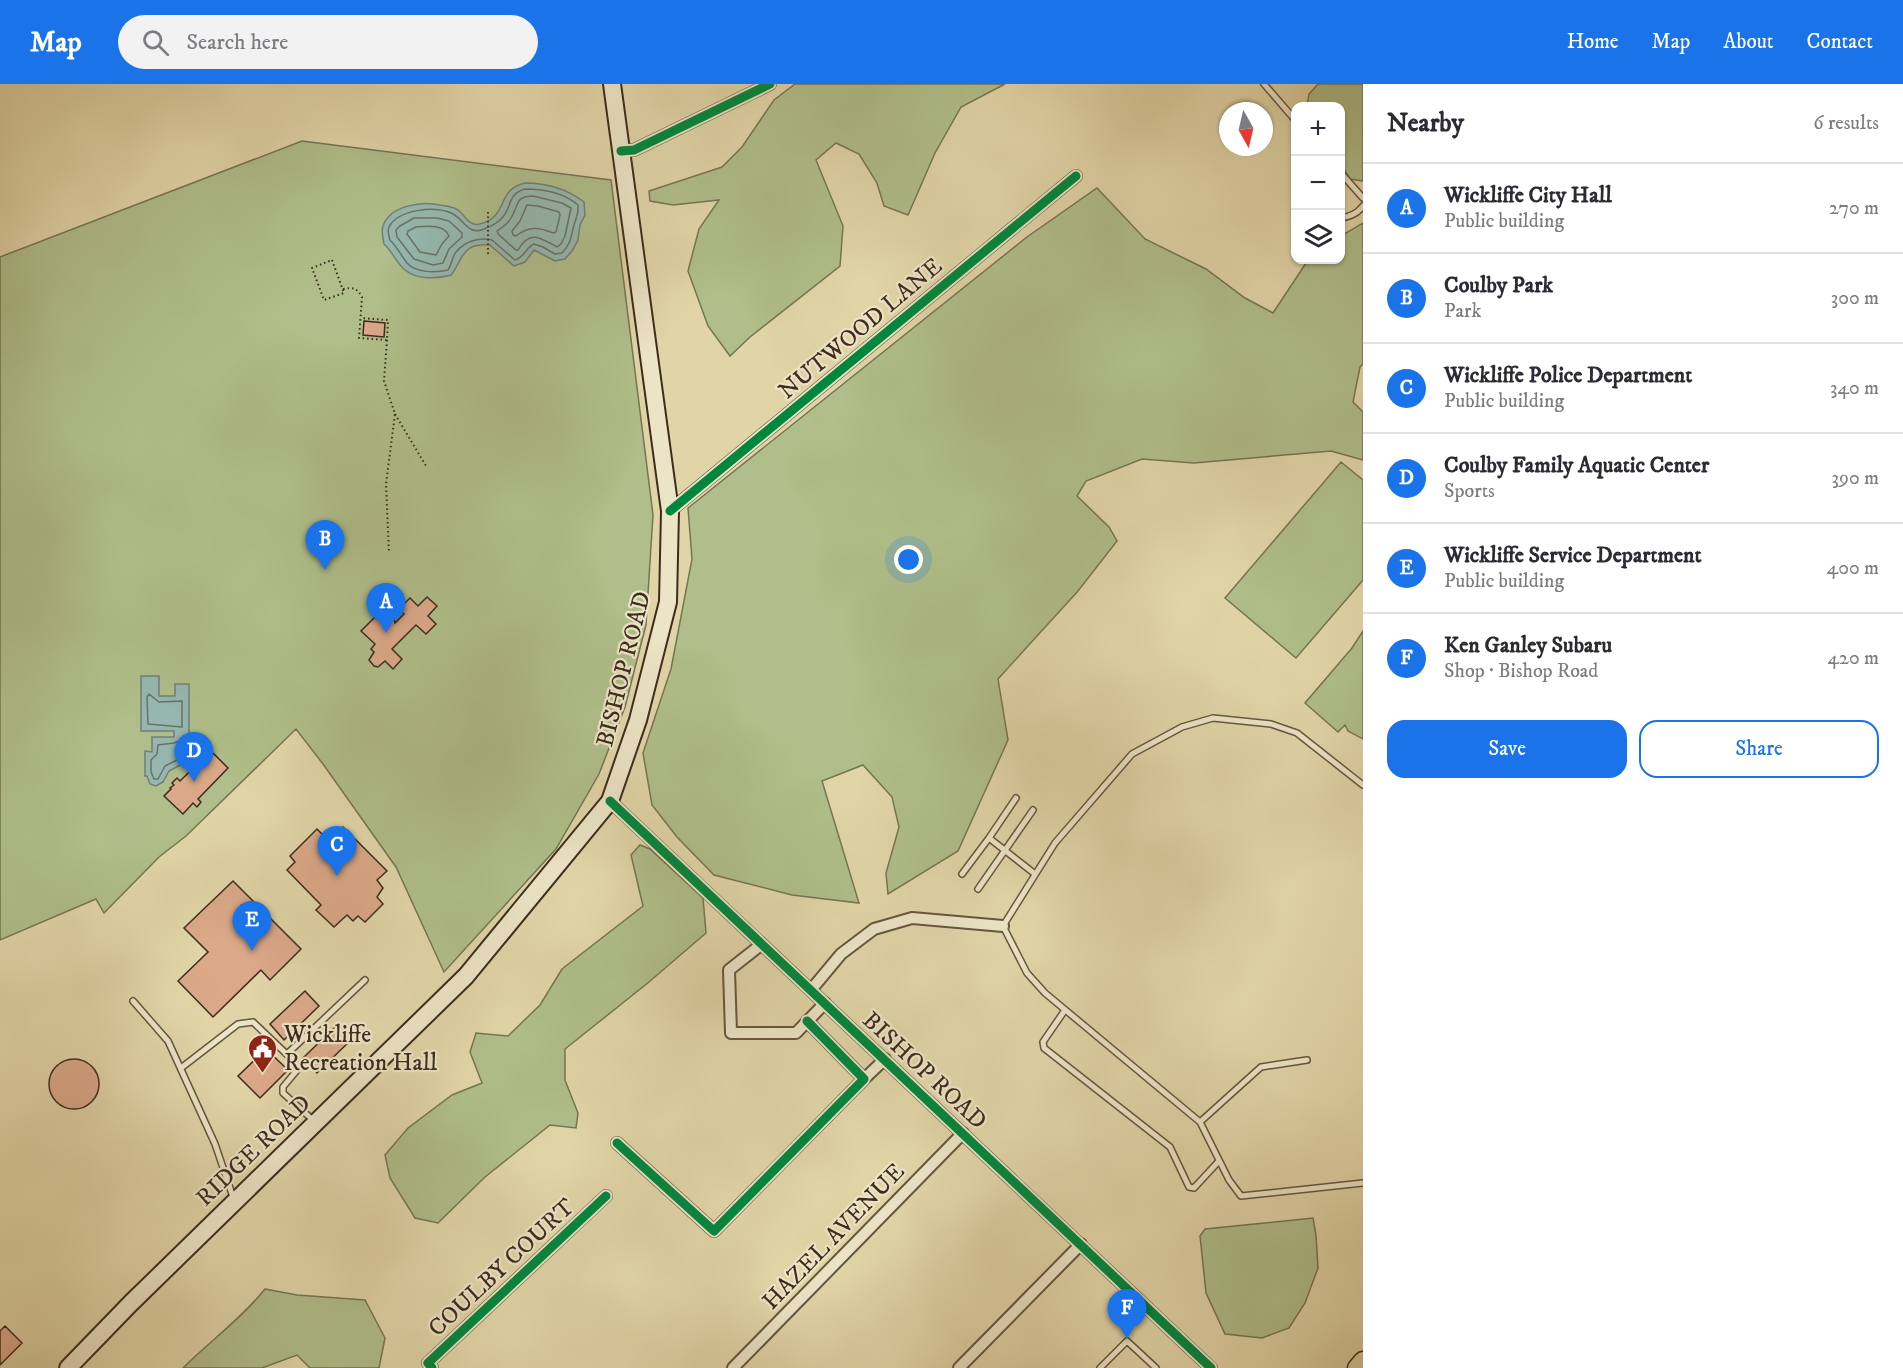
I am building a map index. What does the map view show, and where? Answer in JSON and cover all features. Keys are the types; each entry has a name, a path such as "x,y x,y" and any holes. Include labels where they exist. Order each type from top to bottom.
{"main road":[{"name":"BISHOP ROAD","path":"610,801 638,720 668,602 670,512 612,84"},
{"name":"RIDGE ROAD","path":"68,1368 131,1303 466,976 610,801"},
{"path":"1357,1368 1363,1361"}],"street":[{"path":"621,151 634,150 770,84"},
{"name":"NUTWOOD LANE","path":"670,512 1076,176"},
{"name":"BISHOP ROAD","path":"610,801 1211,1368"},
{"path":"811,990 841,954 874,929 912,918 1002,926"},
{"path":"762,944 729,970 731,1033 796,1033 825,1002"},
{"path":"807,1021 864,1079"},
{"path":"617,1143 714,1231 885,1059"},
{"name":"HAZEL AVENUE","path":"733,1368 963,1133"},
{"name":"COULBY COURT","path":"432,1368 428,1364 606,1196"},
{"path":"959,1368 1081,1244"}],"lane":[{"path":"1264,84 1291,115"},
{"path":"1345,177 1363,198"},
{"path":"1345,217 1360,211 1363,206"},
{"path":"1363,785 1297,733 1271,724 1213,718 1182,727 1132,754 1055,843 1002,926 1027,972 1045,993 1200,1122 1229,1180 1241,1196 1363,1183"},
{"path":"962,874 1016,798"},
{"path":"978,889 1033,810"},
{"path":"989,838 1035,874"},
{"path":"287,1054 365,981"},
{"path":"133,1001 168,1041 215,1144 235,1201"},
{"path":"1065,1010 1043,1042 1044,1048 1170,1147 1189,1187 1194,1188 1219,1161"},
{"path":"181,1068 238,1024 253,1022 297,1064 298,1069 283,1087 283,1093 315,1122"},
{"path":"1200,1122 1261,1067 1307,1060"},
{"path":"1101,1368 1127,1341 1156,1368"}],"path":[{"path":"488,212 488,255"},
{"path":"332,260 343,289 344,292 324,300 312,268 332,260"},
{"path":"343,289 351,287 362,297 360,338 387,340"},
{"path":"361,318 388,320 384,381 395,414 426,466"},
{"path":"389,553 386,484 395,414"}],"green space":[{"path":"795,84 1005,84 961,107 935,153 908,215 884,206 877,183 859,154 836,143 816,160 843,226 840,266 750,337 730,356 708,326 688,271 699,229 719,200 673,205 650,201 649,191 722,167 742,147 774,100"},
{"path":"1318,84 1363,84 1363,181 1350,179 1345,171 1345,102 1308,102 1309,94"},
{"path":"302,141 611,180 653,515 646,625 625,707 599,774 556,849 444,972 396,867 296,729 186,836 159,857 104,913 96,899 0,940 0,257"},
{"path":"1097,188 1145,239 1206,269 1245,298 1273,313 1305,264 1345,264 1345,234 1363,223 1363,364 1360,367 1353,402 1363,412 1363,460 1331,451 1194,463 1142,459 1086,481 1077,496 1109,527 1117,541 1078,591 998,679 1008,740 958,851 888,894 886,873 899,827 892,797 863,765 822,781 859,903 792,895 714,875 677,837 652,805 643,753 671,669 692,559 688,508 1027,237"},
{"path":"1341,462 1363,480 1363,580 1296,658 1225,598"},
{"path":"1363,631 1363,739 1348,731 1345,725 1338,732 1305,703 1352,648"},
{"path":"640,845 650,849 703,898 706,933 565,1049 565,1080 578,1113 576,1128 550,1125 485,1177 438,1223 415,1218 390,1178 385,1155 408,1128 452,1095 482,1083 470,1052 476,1033 508,1036 540,1005 562,969 643,906 631,855"},
{"path":"1313,1218 1318,1268 1305,1303 1289,1328 1262,1338 1225,1334 1206,1293 1200,1236 1205,1229"},
{"path":"265,1289 297,1295 365,1300 385,1338 379,1368 310,1368 297,1355 262,1368 183,1368 246,1310"}],"water":[{"path":"525,183 556,188 584,202 585,215 580,225 578,240 565,259 555,261 534,250 525,262 514,266 490,245 481,245 474,246 464,253 451,275 427,278 415,276 405,270 384,244 383,226 392,213 400,209 416,204 447,206 458,210 473,224 480,224 495,215 510,191"},
{"path":"141,676 159,676 159,696 175,696 175,684 189,684 189,751 182,764 169,771 163,782 156,786 150,784 145,776 145,751 152,752 152,737 174,737 174,731 141,731"}],"building":[{"path":"364,321 385,323 384,337 363,335"},
{"path":"427,597 437,606 428,616 436,624 426,634 416,625 392,649 402,659 393,669 385,661 378,667 374,666 369,660 374,652 371,649 375,644 361,631 376,616 384,623 386,618 394,618 395,623 404,614 399,609 410,598 418,606"},
{"path":"211,751 228,768 198,799 201,802 197,807 193,803 183,814 164,796 177,778 180,781"},
{"path":"343,827 387,871 377,880 383,888 377,897 383,904 365,922 358,916 353,921 347,915 334,927 316,910 321,905 287,870 295,862 290,856 317,829 327,839"},
{"path":"233,881 301,949 270,980 261,970 213,1017 178,981 208,952 184,928"},
{"path":"305,991 319,1006 284,1040 270,1024"},
{"path":"338,1024 352,1039 317,1073 303,1058"},
{"name":"Wickliffe Recreation Hall","path":"266,1049 288,1070 260,1098 238,1076"},
{"path":"74,1059 83,1061 94,1070 99,1084 97,1093 88,1104 74,1109 65,1107 54,1098 49,1084 51,1075 60,1064"},
{"path":"5,1326 22,1343 0,1365 0,1331"}],"cycle path":[{"path":"621,151 634,150 770,84"},
{"path":"670,511 1076,176"},
{"path":"610,801 1211,1368"},
{"path":"617,1143 714,1231 864,1079 807,1021"},
{"path":"432,1368 428,1363 606,1196"}],"place":[{"name":"Coulby Park","path":"325,570"},
{"name":"Wickliffe City Hall","path":"386,633"},
{"name":"Coulby Family Aquatic Center","path":"194,782"},
{"name":"Wickliffe Police Department","path":"337,876"},
{"name":"Wickliffe Service Department","path":"252,951"},
{"name":"Wickliffe Recreation Hall","path":"263,1074"},
{"name":"Ken Ganley Subaru","path":"1127,1339"}]}
